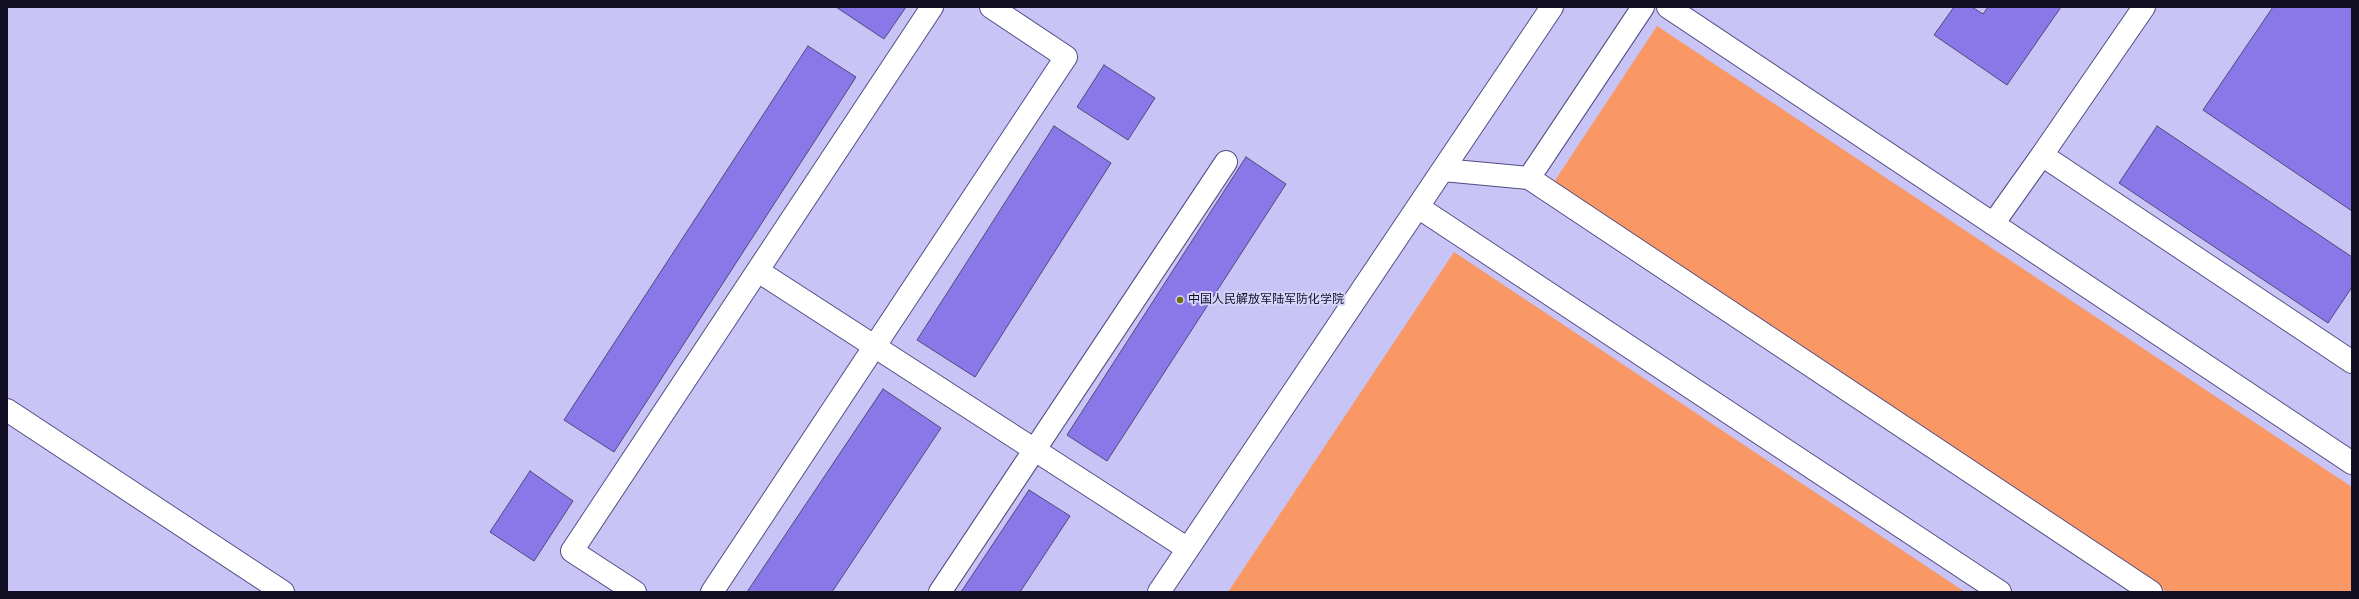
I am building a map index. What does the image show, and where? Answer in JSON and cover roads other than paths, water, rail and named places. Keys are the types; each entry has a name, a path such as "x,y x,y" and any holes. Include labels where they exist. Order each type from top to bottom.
{"street":[{"path":"635,592 572,550 932,7"},
{"path":"712,592 1066,57 991,7"},
{"path":"1159,592 1552,7"},
{"path":"1529,178 1643,7"},
{"path":"1668,7 2352,463"},
{"path":"1993,224 2144,7"},
{"path":"2042,155 2352,362"},
{"path":"940,592 1226,162"},
{"path":"1443,170 1529,178 2151,592"},
{"path":"1418,207 2000,592"},
{"path":"758,271 1034,451 1188,549"},
{"path":"7,410 283,592"}],"place":[{"name":"中国人民解放军陆军防化学院","path":"1180,300"}]}
